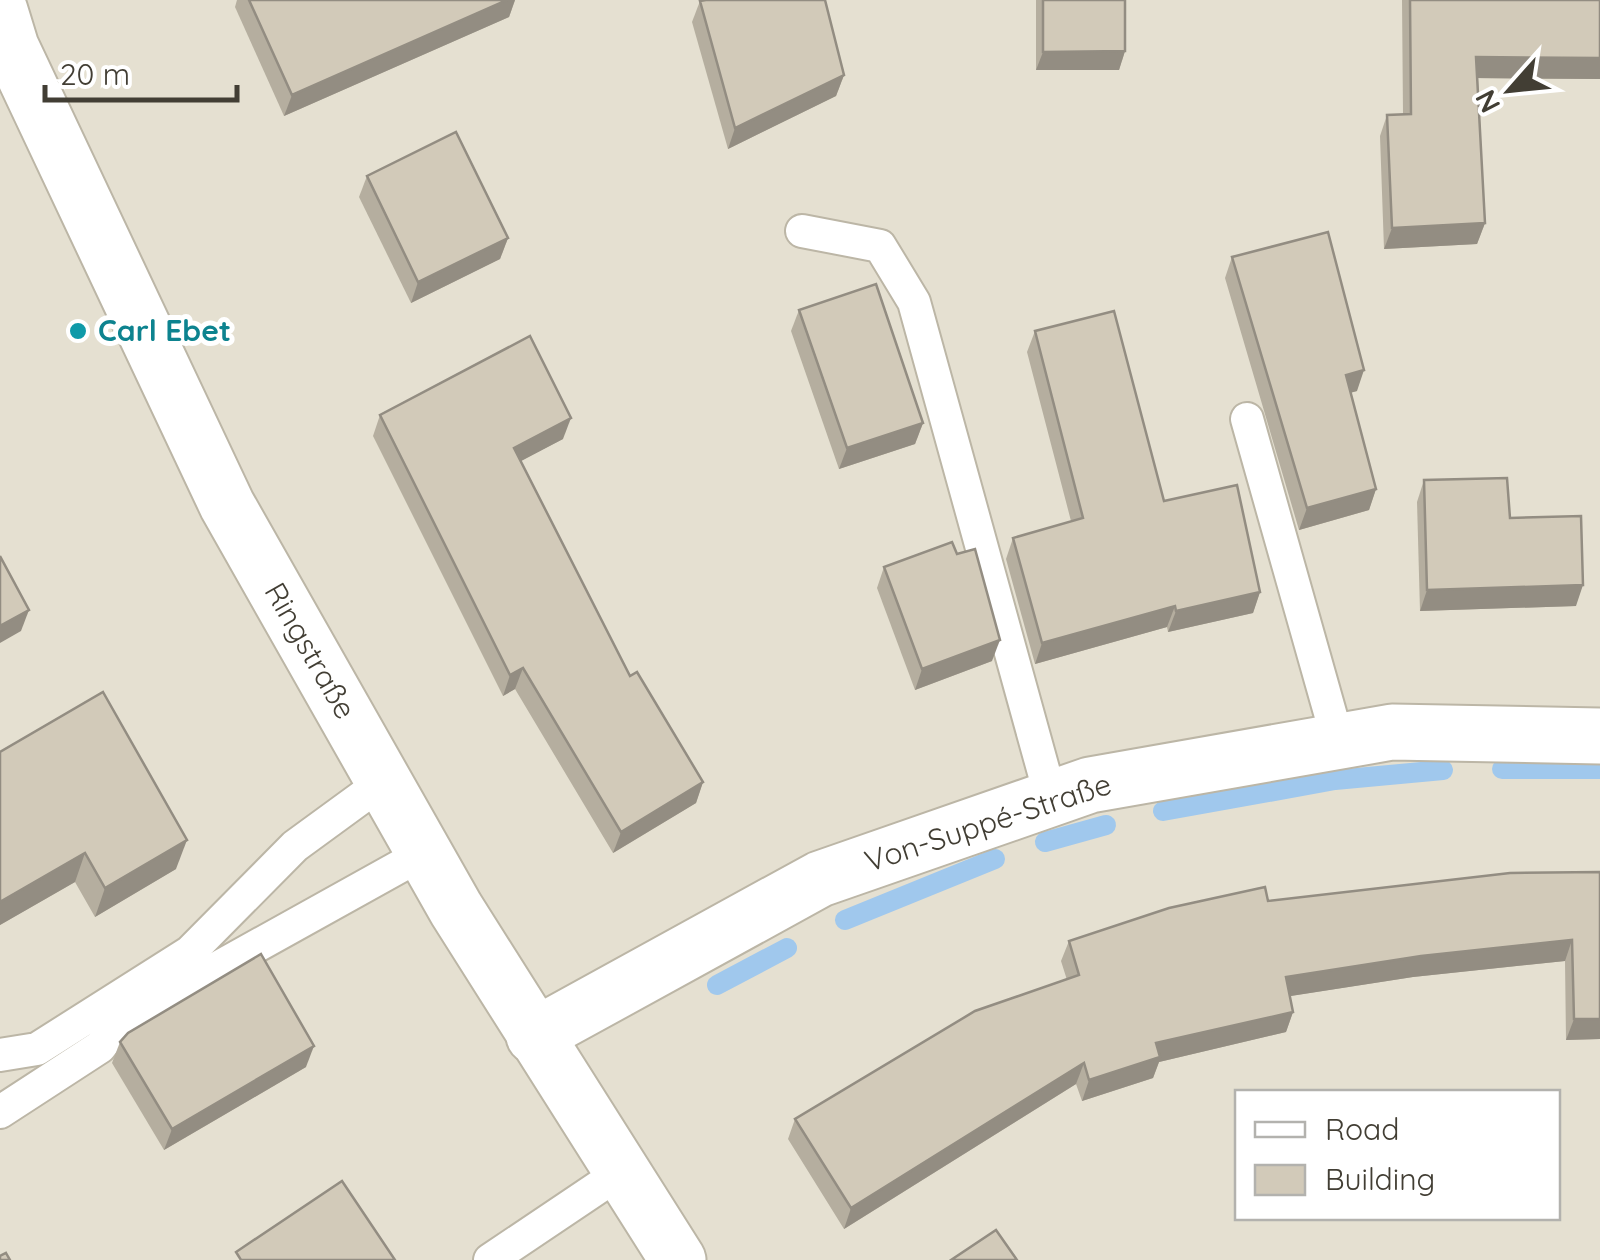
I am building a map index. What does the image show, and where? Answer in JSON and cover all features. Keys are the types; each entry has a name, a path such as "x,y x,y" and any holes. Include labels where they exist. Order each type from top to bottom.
{"street":[{"name":"Ringstraße","path":"0,11 11,47 228,505 424,853 534,1036 678,1260"},
{"name":"Von-Suppé-Straße","path":"534,1036 820,879 1090,784 1392,732 1600,736"}],"lane":[{"path":"802,231 880,246 914,302 1051,798"},
{"path":"1247,419 1338,741"},
{"path":"0,1055 38,1050 190,952 296,846 384,781"},
{"path":"0,1112 100,1048 110,1034 203,976 424,853"},
{"path":"490,1260 622,1172"}],"shaded area":[{"path":"0,0 1600,0 1600,1260 0,1260"}],"building":[{"path":"249,0 507,0 292,95"},
{"path":"825,0 844,75 735,128 700,1"},
{"path":"1043,0 1125,0 1125,51 1043,52"},
{"path":"1410,0 1600,0 1600,58 1476,57 1485,223 1392,228 1387,115 1411,114"},
{"path":"456,132 508,238 418,282 367,176"},
{"path":"1328,232 1364,370 1346,375 1376,489 1307,508 1232,257"},
{"path":"876,284 923,423 847,448 799,310"},
{"path":"1114,311 1164,501 1237,485 1260,592 1176,611 1175,606 1042,643 1013,538 1083,518 1035,331"},
{"path":"530,336 571,418 514,448 630,676 637,672 703,782 621,832 523,668 510,675 380,415"},
{"path":"1507,478 1510,518 1581,516 1583,585 1427,590 1424,480"},
{"path":"952,542 957,554 975,549 1000,640 922,669 884,567"},
{"path":"0,556 29,610 0,626"},
{"path":"103,692 187,840 105,888 85,853 0,902 0,752"},
{"path":"1600,872 1600,1019 1574,1019 1572,940 1421,956 1286,977 1293,1012 1156,1043 1160,1057 1089,1080 1084,1063 851,1208 795,1119 975,1011 1079,975 1069,941 1169,908 1265,887 1268,901 1510,873"},
{"path":"261,954 314,1046 172,1129 120,1042 128,1033"},
{"path":"342,1181 395,1260 241,1260 236,1252"},
{"path":"996,1230 1017,1260 951,1260"}],"waterway":[{"path":"1502,769 1600,769"},
{"path":"1163,811 1335,780 1443,770"},
{"path":"1045,842 1106,825"},
{"path":"845,920 995,859"},
{"path":"717,985 787,948"}],"place":[{"name":"Carl Ebet","path":"78,331"}]}
